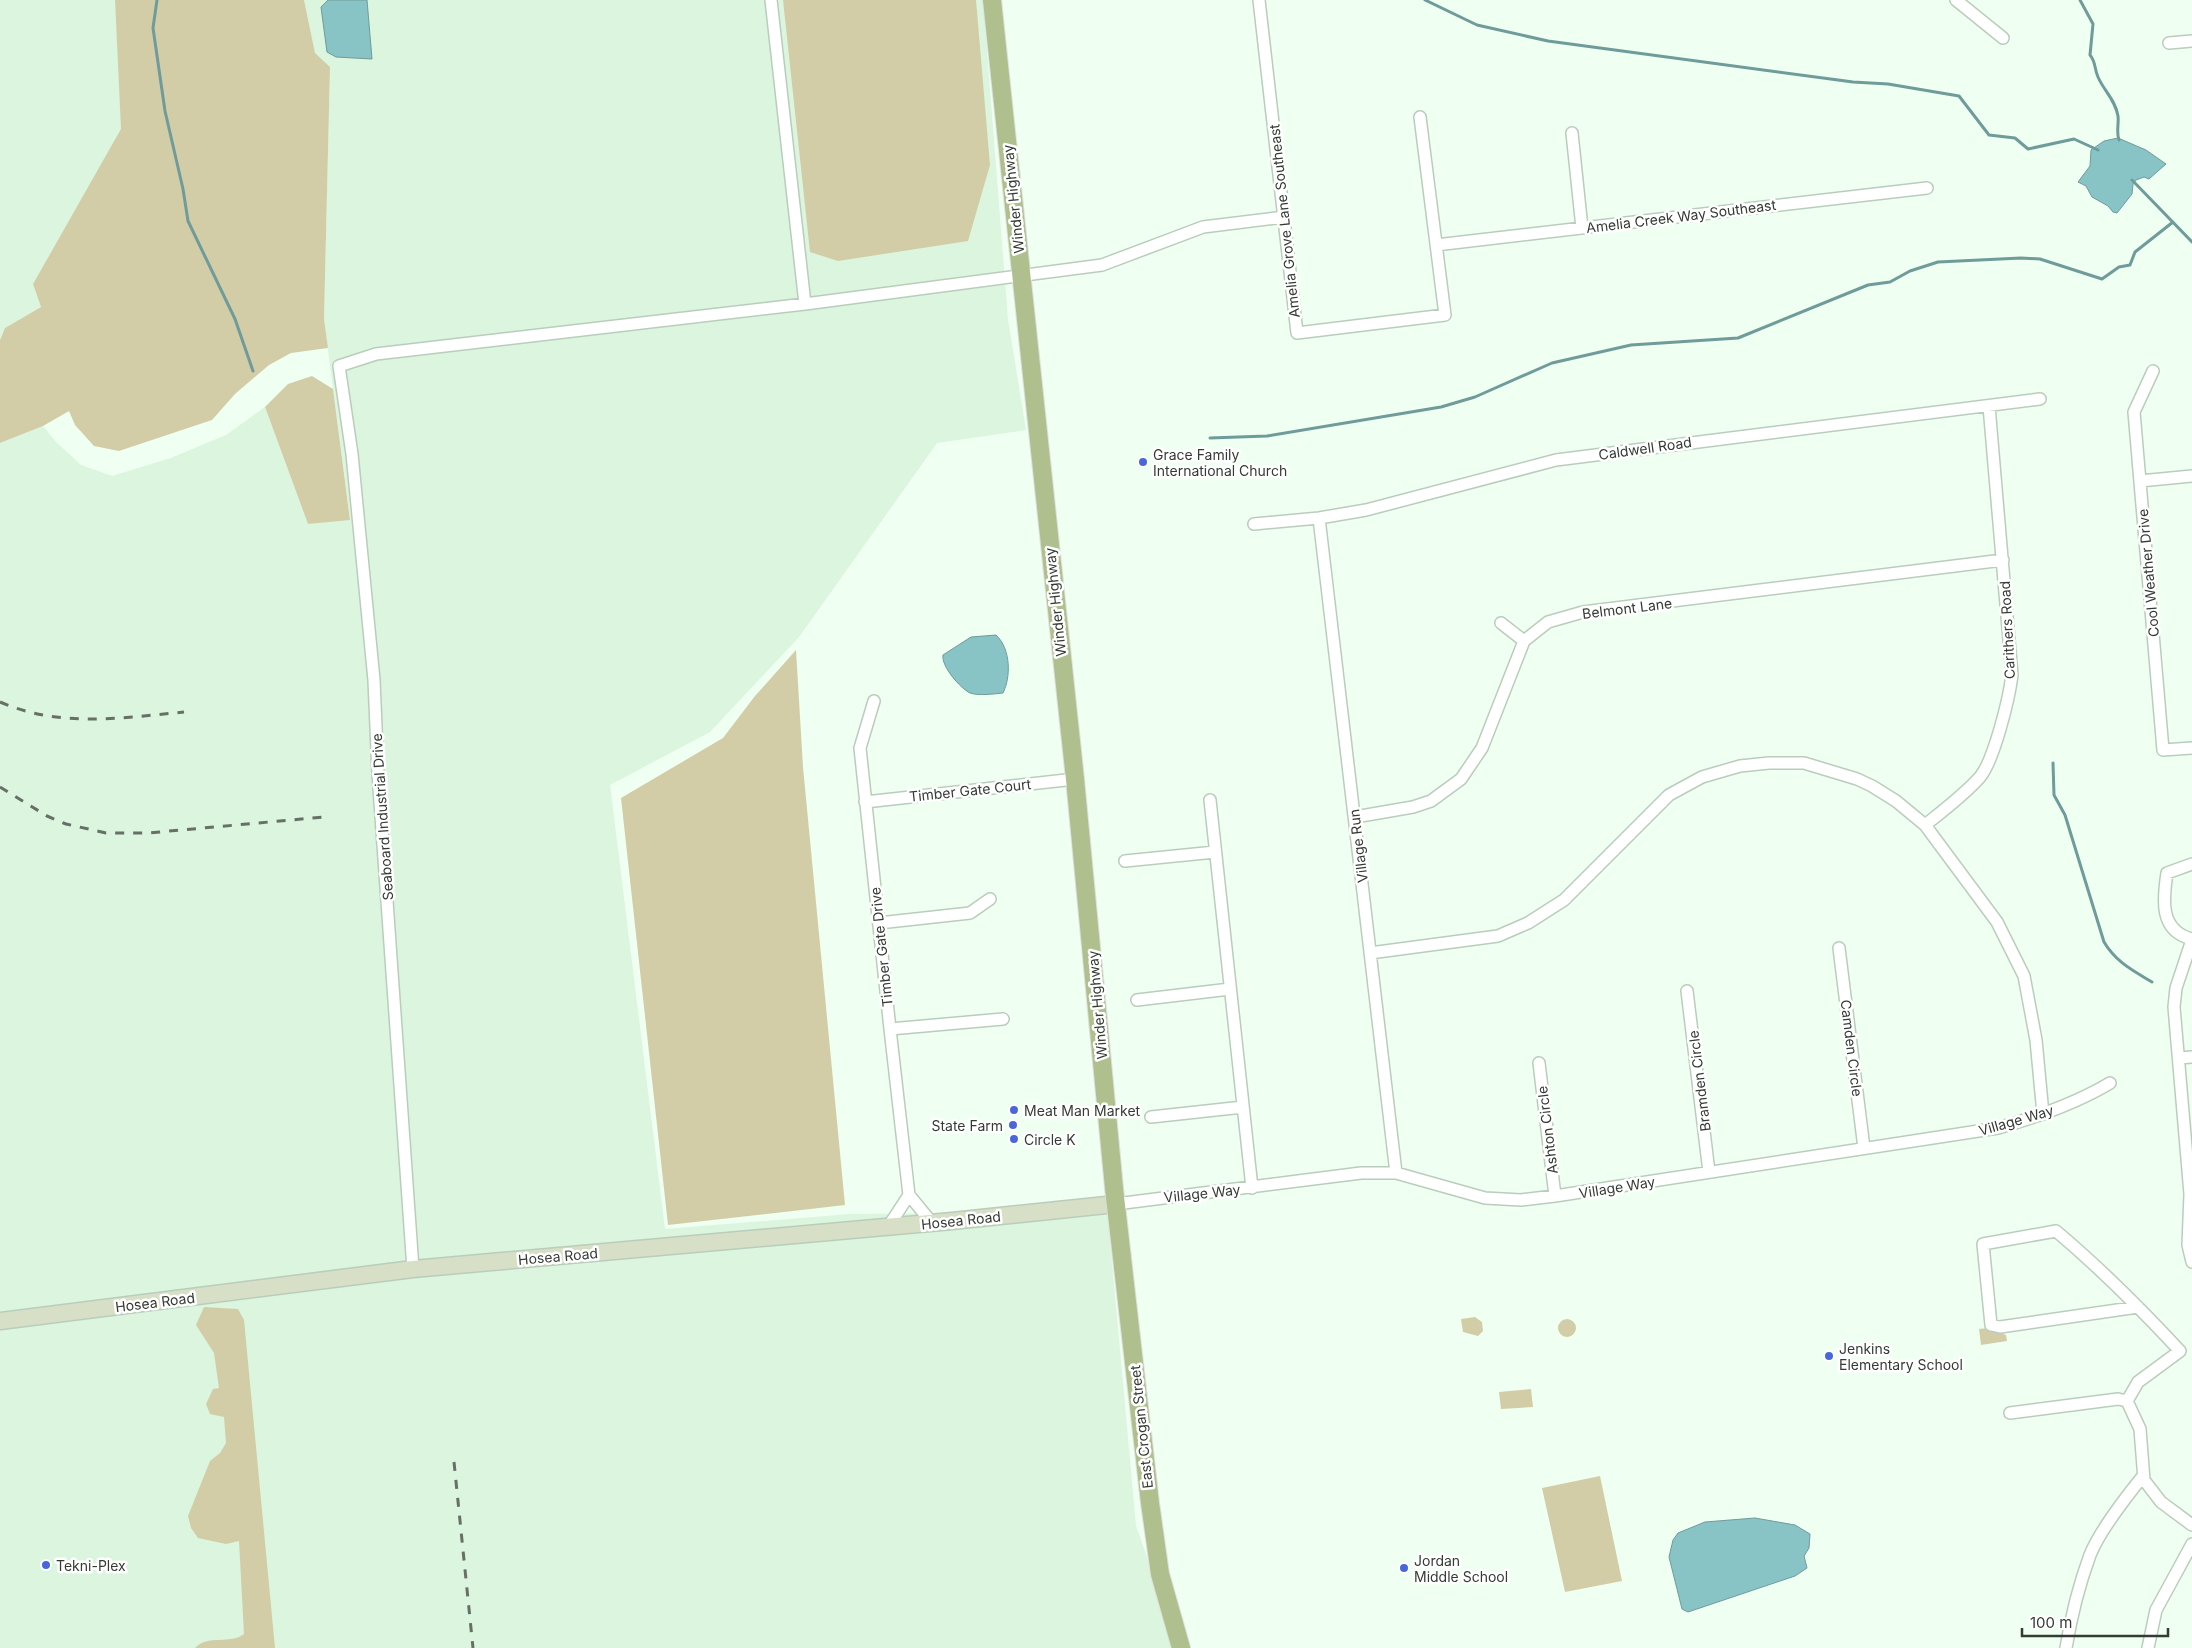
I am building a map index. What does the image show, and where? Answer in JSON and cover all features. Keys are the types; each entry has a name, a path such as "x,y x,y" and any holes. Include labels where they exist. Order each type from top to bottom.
{"main road":[{"name":"Winder Highway","path":"992,0 1075,779 1116,1204"},
{"name":"East Crogan Street","path":"1116,1204 1160,1574 1181,1648"}],"street":[{"path":"771,0 805,304 1102,266 1203,227 1284,217"},
{"name":"Amelia Grove Lane Southeast","path":"1259,0 1297,333 1445,315 1420,117"},
{"path":"1956,0 2003,38"},
{"path":"2169,44 2192,41"},
{"path":"1572,133 1582,228"},
{"name":"Amelia Creek Way Southeast","path":"1436,245 1927,188"},
{"name":"Seaboard Industrial Drive","path":"413,1269 378,774 374,680 352,454 339,366 376,354 805,304"},
{"name":"Cool Weather Drive","path":"2153,371 2134,412 2163,750 2192,748"},
{"name":"Caldwell Road","path":"1254,524 1319,518 1375,508 1556,460 2040,399"},
{"name":"Carithers Road","path":"1925,825 1949,806 1981,776 1996,741 2009,699 2012,675 1989,406"},
{"path":"2140,481 2192,476"},
{"name":"Village Run","path":"1319,518 1396,1173"},
{"name":"Belmont Lane","path":"1524,640 1548,622 1583,612 2003,560"},
{"path":"1355,817 1414,808 1431,800 1461,779 1482,748 1524,640 1501,623"},
{"name":"Timber Gate Drive","path":"874,701 860,748 909,1195"},
{"path":"1370,953 1472,942 1498,936 1528,923 1564,900 1669,795 1702,777 1740,766 1769,762 1804,763 1872,786 1896,800 1925,825 1997,922 2024,976 2036,1040 2043,1114"},
{"name":"Timber Gate Court","path":"866,802 1075,779"},
{"path":"1210,800 1252,1188"},
{"path":"1125,862 1215,852"},
{"path":"2192,864 2167,872 2163,901 2167,921 2184,937 2192,940 2176,988 2174,1007 2190,1194 2188,1245 2192,1262"},
{"path":"879,923 970,913 990,899"},
{"name":"Camden Circle","path":"1839,948 1864,1148"},
{"path":"1136,1000 1230,989"},
{"name":"Bramden Circle","path":"1687,991 1701,1087 1709,1172"},
{"path":"890,1029 1003,1019"},
{"path":"2179,1058 2192,1057"},
{"name":"Ashton Circle","path":"1539,1063 1555,1196"},
{"name":"Village Way","path":"1116,1204 1361,1174 1396,1173 1486,1198 1521,1200 1555,1196 1998,1128 2080,1100 2110,1083"},
{"path":"1151,1117 1243,1107"},
{"path":"888,1227 909,1195 932,1223"},
{"name":"Hosea Road","path":"0,1321 413,1269 932,1223 1116,1204"},
{"path":"2126,1401 2138,1382 2180,1351 2138,1307 2056,1231 1983,1244 1991,1325 2000,1327 2138,1307"},
{"path":"2010,1413 2118,1399 2126,1401 2140,1429 2143,1476 2161,1502 2192,1525"},
{"path":"2066,1648 2071,1618 2090,1554 2124,1499 2143,1476"},
{"path":"2148,1648 2156,1610 2192,1544"}],"shaded area":[{"path":"0,0 115,0 122,129 33,284 41,307 5,328 0,340"},
{"path":"115,0 304,0 315,53 330,67 324,319 328,348 291,353 269,365 235,394 212,420 119,451 94,446 75,425 69,411 43,426 0,443 0,340 5,328 41,307 33,284 121,129"},
{"path":"304,0 983,0 1008,320 1026,430 937,443 799,637 710,732 610,785 665,1229 850,1214 980,1213 1106,1196 1136,1526 1179,1648 0,1648 0,443 43,426 56,442 81,465 112,476 171,458 226,435 265,407 308,524 350,519 324,319 330,67 315,54"},
{"path":"783,0 976,0 990,165 968,241 838,261 810,252"},
{"path":"312,376 333,389 350,520 308,524 265,407 288,384"},
{"path":"796,650 803,767 845,1205 668,1225 621,798 723,738 755,696"},
{"path":"204,1307 238,1309 244,1320 275,1648 195,1648 206,1641 232,1639 244,1634 239,1541 226,1544 198,1538 191,1528 188,1516 210,1461 220,1453 226,1443 224,1417 210,1414 206,1404 213,1389 219,1388 214,1353 196,1325"},
{"path":"1475,1317 1482,1322 1483,1331 1478,1336 1463,1332 1461,1319"},
{"path":"1567,1319 1573,1322 1576,1328 1573,1334 1567,1337 1561,1334 1558,1328 1561,1322"},
{"path":"1989,1328 2006,1335 2007,1341 1981,1345 1979,1329"},
{"path":"1531,1389 1533,1407 1501,1409 1499,1392"},
{"path":"1600,1476 1622,1581 1565,1592 1542,1488"}],"water":[{"path":"328,0 367,0 372,59 336,57 327,52 321,7"},
{"path":"2118,138 2146,150 2166,164 2149,179 2144,177 2136,180 2133,184 2132,194 2117,213 2092,197 2086,186 2078,182 2090,166 2091,150 2104,141"},
{"path":"996,635 1005,648 1008,663 1006,686 1003,693 982,695 970,693 948,671 943,655 971,637"},
{"path":"1755,1518 1795,1525 1810,1534 1809,1548 1804,1556 1807,1568 1795,1576 1688,1612 1682,1609 1669,1557 1673,1540 1678,1533 1705,1522"}],"waterway":[{"path":"157,0 153,28 165,111 183,189 188,221 235,319 253,371"},
{"path":"1425,0 1477,25 1548,41 1853,82 1888,84 1959,96 1989,135 2015,138 2028,149 2074,139 2098,150"},
{"path":"2080,0 2093,24 2090,55 2098,77 2117,110 2119,140"},
{"path":"2132,180 2192,242"},
{"path":"1210,438 1267,436 1441,407 1475,397 1552,363 1631,345 1738,338 1868,285 1890,282 1910,271 1938,262 2021,258 2040,259 2102,279 2119,267 2130,265 2135,252 2173,222"},
{"path":"2053,763 2054,795 2065,815 2104,942 2119,960 2152,982"}],"railway":[{"path":"0,702 23,710 68,718 137,717 184,712"},
{"path":"0,787 47,816 66,824 106,833 148,833 324,817"},
{"path":"454,1462 473,1648"}],"place":[{"name":"Grace Family International Church","path":"1143,462"},
{"name":"Meat Man Market","path":"1014,1110"},
{"name":"State Farm","path":"1013,1125"},
{"name":"Circle K","path":"1014,1139"},
{"name":"Jenkins Elementary School","path":"1829,1356"},
{"name":"Tekni-Plex","path":"46,1565"},
{"name":"Jordan Middle School","path":"1404,1568"}]}
